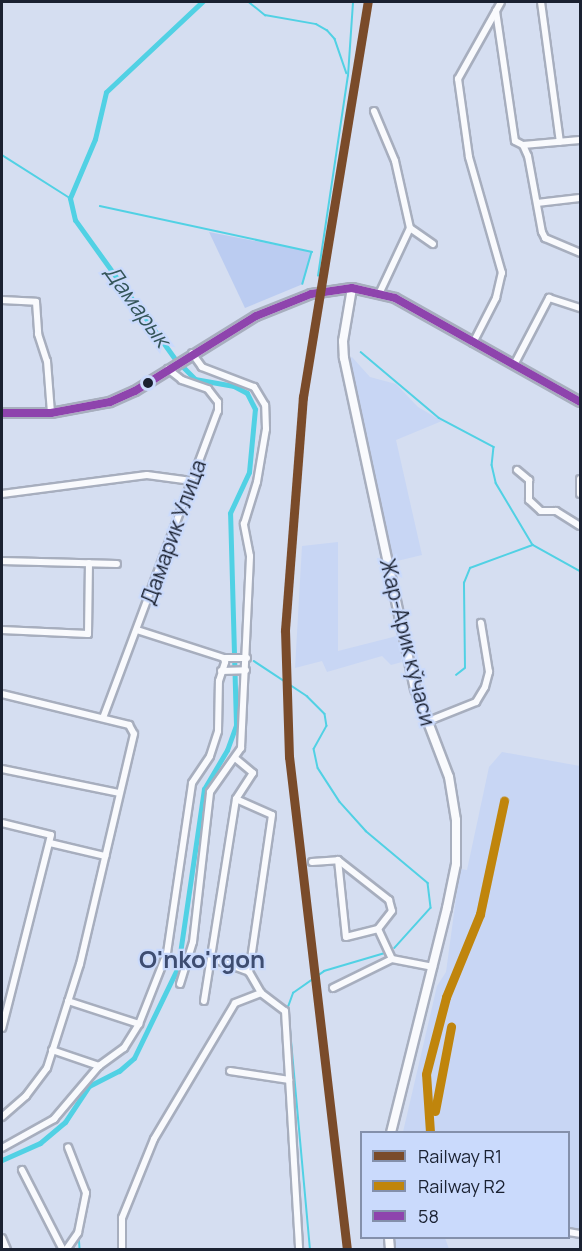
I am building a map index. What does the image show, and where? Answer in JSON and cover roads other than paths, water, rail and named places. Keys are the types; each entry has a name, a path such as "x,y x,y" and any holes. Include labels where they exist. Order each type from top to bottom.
{"main road":[{"path":"2,413 51,413 110,402 192,353 282,304 311,294 352,288 380,292 580,402"},
{"name":"Жар-Арик кўчаси","path":"352,288 343,341 344,358 426,722 449,777 456,820 456,864 433,967 391,1131"}],"street":[{"path":"473,343 496,298 502,273 469,157 458,79 501,2"},
{"path":"541,2 560,142"},
{"path":"496,10 515,141 523,145 580,140"},
{"path":"374,111 394,161 410,228 380,292"},
{"path":"523,145 544,238 578,250"},
{"path":"537,202 580,198"},
{"path":"410,228 433,244"},
{"path":"514,365 549,298 580,308"},
{"path":"2,300 36,302 38,334 47,362 51,413"},
{"path":"180,984 193,942 210,792 242,748 250,556 244,524 261,457 265,405 254,387 201,367 192,353"},
{"name":"Дамарик Улица","path":"103,718 218,411 218,402 208,389 182,380 170,368"},
{"path":"517,470 529,480 529,500 541,511 556,511 580,526"},
{"path":"2,494 147,475 192,482"},
{"path":"580,479 580,494"},
{"path":"2,561 117,564"},
{"path":"2,630 88,634 89,563"},
{"path":"426,722 477,702 485,687 489,672 482,623"},
{"path":"137,630 224,658 247,658"},
{"path":"2,1148 54,1119 99,1066 124,1048 139,1024 167,954 192,783 210,756 218,731 221,671 224,658"},
{"path":"221,671 246,670"},
{"path":"2,694 103,718 133,728 105,856 68,1001 47,1068 26,1096 2,1117"},
{"path":"204,1001 214,959 236,800 253,773 235,758"},
{"path":"2,769 119,794"},
{"path":"236,800 273,815 249,972 261,993 285,1011 299,1250"},
{"path":"2,822 49,832 50,843 2,1028"},
{"path":"50,843 105,856"},
{"path":"312,862 338,860 389,900 392,911 378,929 346,937 338,860"},
{"path":"378,929 392,959"},
{"path":"214,959 249,972"},
{"path":"333,988 392,959 433,967"},
{"path":"122,1250 122,1218 154,1139 235,1003 261,993"},
{"path":"68,1001 139,1024"},
{"path":"52,1050 99,1066"},
{"path":"230,1071 289,1080"},
{"path":"22,1170 64,1250 78,1233 86,1194 68,1147"},
{"path":"2,1238 7,1250"}],"waterway":[{"name":"Дамарык","path":"2,1160 40,1143 65,1122 89,1086 119,1071 134,1058 178,967 204,789 227,750 236,725 230,513 249,472 255,409 247,393 234,386 195,379 175,359 75,220 70,198 95,139 106,92 202,2"},
{"path":"249,2 265,15 316,24 327,30 335,39 347,73"},
{"path":"318,276 348,76 353,2"},
{"path":"2,155 70,198"},
{"path":"100,206 312,252 303,284"},
{"path":"361,352 439,418 494,447 492,465 496,483 533,545"},
{"path":"456,675 465,668 464,583 470,568 533,545 580,571"},
{"path":"254,661 307,696 325,714 327,726 314,749 318,768 340,802 366,831 428,883 431,908 395,948"},
{"path":"310,1250 288,1007 293,993 324,971 385,953"},
{"path":"79,1234 80,1250"}],"rail line":[{"name":"R1","path":"347,1250 289,757 285,630 303,397 368,2"},
{"name":"R2","path":"430,1131 426,1074 446,997 480,914 504,801"},
{"name":"R2","path":"435,1111 451,1027"}],"district":[{"name":"O'nko'rgon","path":"202,959"}]}
